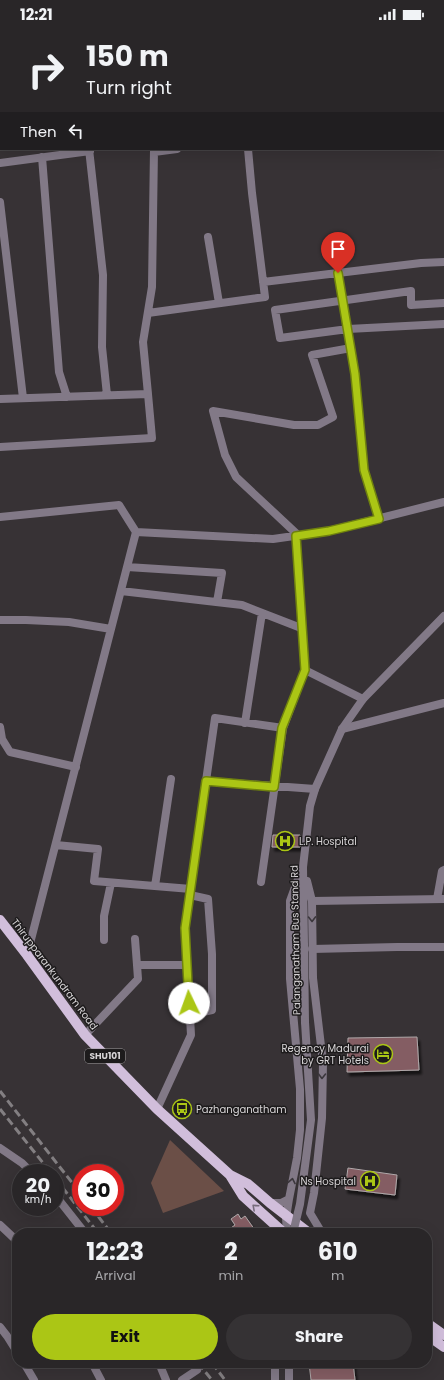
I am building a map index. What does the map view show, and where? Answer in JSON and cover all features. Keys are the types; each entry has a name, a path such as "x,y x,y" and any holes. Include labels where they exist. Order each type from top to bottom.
{"main road":[{"name":"Thirupparankundram Road","path":"0,920 85,1035 157,1109 230,1175 248,1184 302,1228"},
{"name":"Thirupparankundram Road","path":"230,1175 243,1196 278,1228"},
{"path":"432,1327 444,1335"},
{"path":"432,1339 444,1347"}],"street":[{"path":"0,163 89,150 103,276 102,347 107,395"},
{"path":"0,447 152,438 143,342 152,287 154,151 166,150"},
{"path":"148,313 265,297 248,150"},
{"path":"42,157 59,372 68,396"},
{"path":"0,202 23,398"},
{"path":"208,237 219,303"},
{"path":"263,282 421,263 444,262"},
{"path":"338,273 355,374 364,470 379,519"},
{"path":"444,303 411,305 411,290 275,310 280,338 348,329 444,324"},
{"path":"261,882 282,728 305,670 301,628 298,536 236,477 225,455 213,411 294,425 318,425 333,417 312,354 351,348"},
{"path":"0,399 148,394"},
{"path":"136,532 273,540 329,531 444,502"},
{"path":"0,517 120,505 136,532 27,955"},
{"path":"127,567 222,573 217,602"},
{"path":"121,591 242,605 301,628"},
{"path":"245,723 262,613"},
{"name":"Palanganatham Bus Stand Rd","path":"294,1228 300,1204 311,1120 305,1022 303,867 310,806 342,729 364,699 444,616"},
{"path":"0,620 69,622 111,629"},
{"path":"305,670 364,699"},
{"path":"342,729 444,703"},
{"path":"157,1109 191,1035 185,928 215,718 282,728"},
{"path":"0,727 2,739 10,752"},
{"path":"0,751 76,767"},
{"path":"155,886 171,779"},
{"path":"206,781 316,789"},
{"path":"56,845 98,849 94,881 155,886 190,892 208,899 212,954 212,1010 190,1016"},
{"path":"303,867 312,901 313,978 322,1063 322,1118 314,1193 310,1212 319,1228"},
{"path":"287,1228 286,1216 297,1158 300,1130 300,1089 290,979 290,901 303,867"},
{"path":"312,901 441,899 442,871 444,870"},
{"path":"104,940 104,916 112,883"},
{"path":"85,1035 138,979 136,940"},
{"path":"312,949 444,947"},
{"path":"137,965 187,965"},
{"path":"0,1148 23,1164"},
{"path":"270,1203 281,1203 289,1199"},
{"path":"64,1207 80,1228"},
{"path":"0,1225 12,1236"},
{"path":"0,1327 12,1344"},
{"path":"27,1368 34,1380"},
{"path":"95,1368 101,1380"},
{"path":"161,1368 166,1380"},
{"path":"275,1368 275,1380"},
{"path":"289,1368 289,1380"},
{"path":"182,1380 197,1370"}],"shaded area":[{"path":"170,1140 224,1191 163,1213 151,1183"}],"building":[{"path":"273,835 300,835 300,847 272,847"},
{"name":"Regency Madurai by GRT Hotels","path":"417,1037 419,1070 347,1072 348,1038"},
{"path":"348,1168 397,1175 395,1195 345,1189"},
{"path":"238,1214 241,1219 245,1216 253,1228 231,1228 235,1225 231,1219"},
{"path":"310,1368 354,1368 355,1380 311,1380"}],"railway":[{"path":"0,1091 72,1183"},
{"path":"0,1109 44,1164"},
{"path":"64,1190 94,1228"},
{"path":"98,1216 107,1228"},
{"path":"202,1368 212,1380"},
{"path":"216,1368 225,1380"}],"place":[{"name":"L.P. Hospital","path":"285,841"},
{"name":"Regency Madurai by GRT Hotels","path":"383,1054"},
{"name":"Pazhanganatham","path":"182,1109"},
{"name":"Ns Hospital","path":"370,1181"}],"route":[{"path":"189,1003 185,928 206,781 274,787 282,728 305,670 296,536 329,531 379,519 364,470 355,374 338,273"}]}
